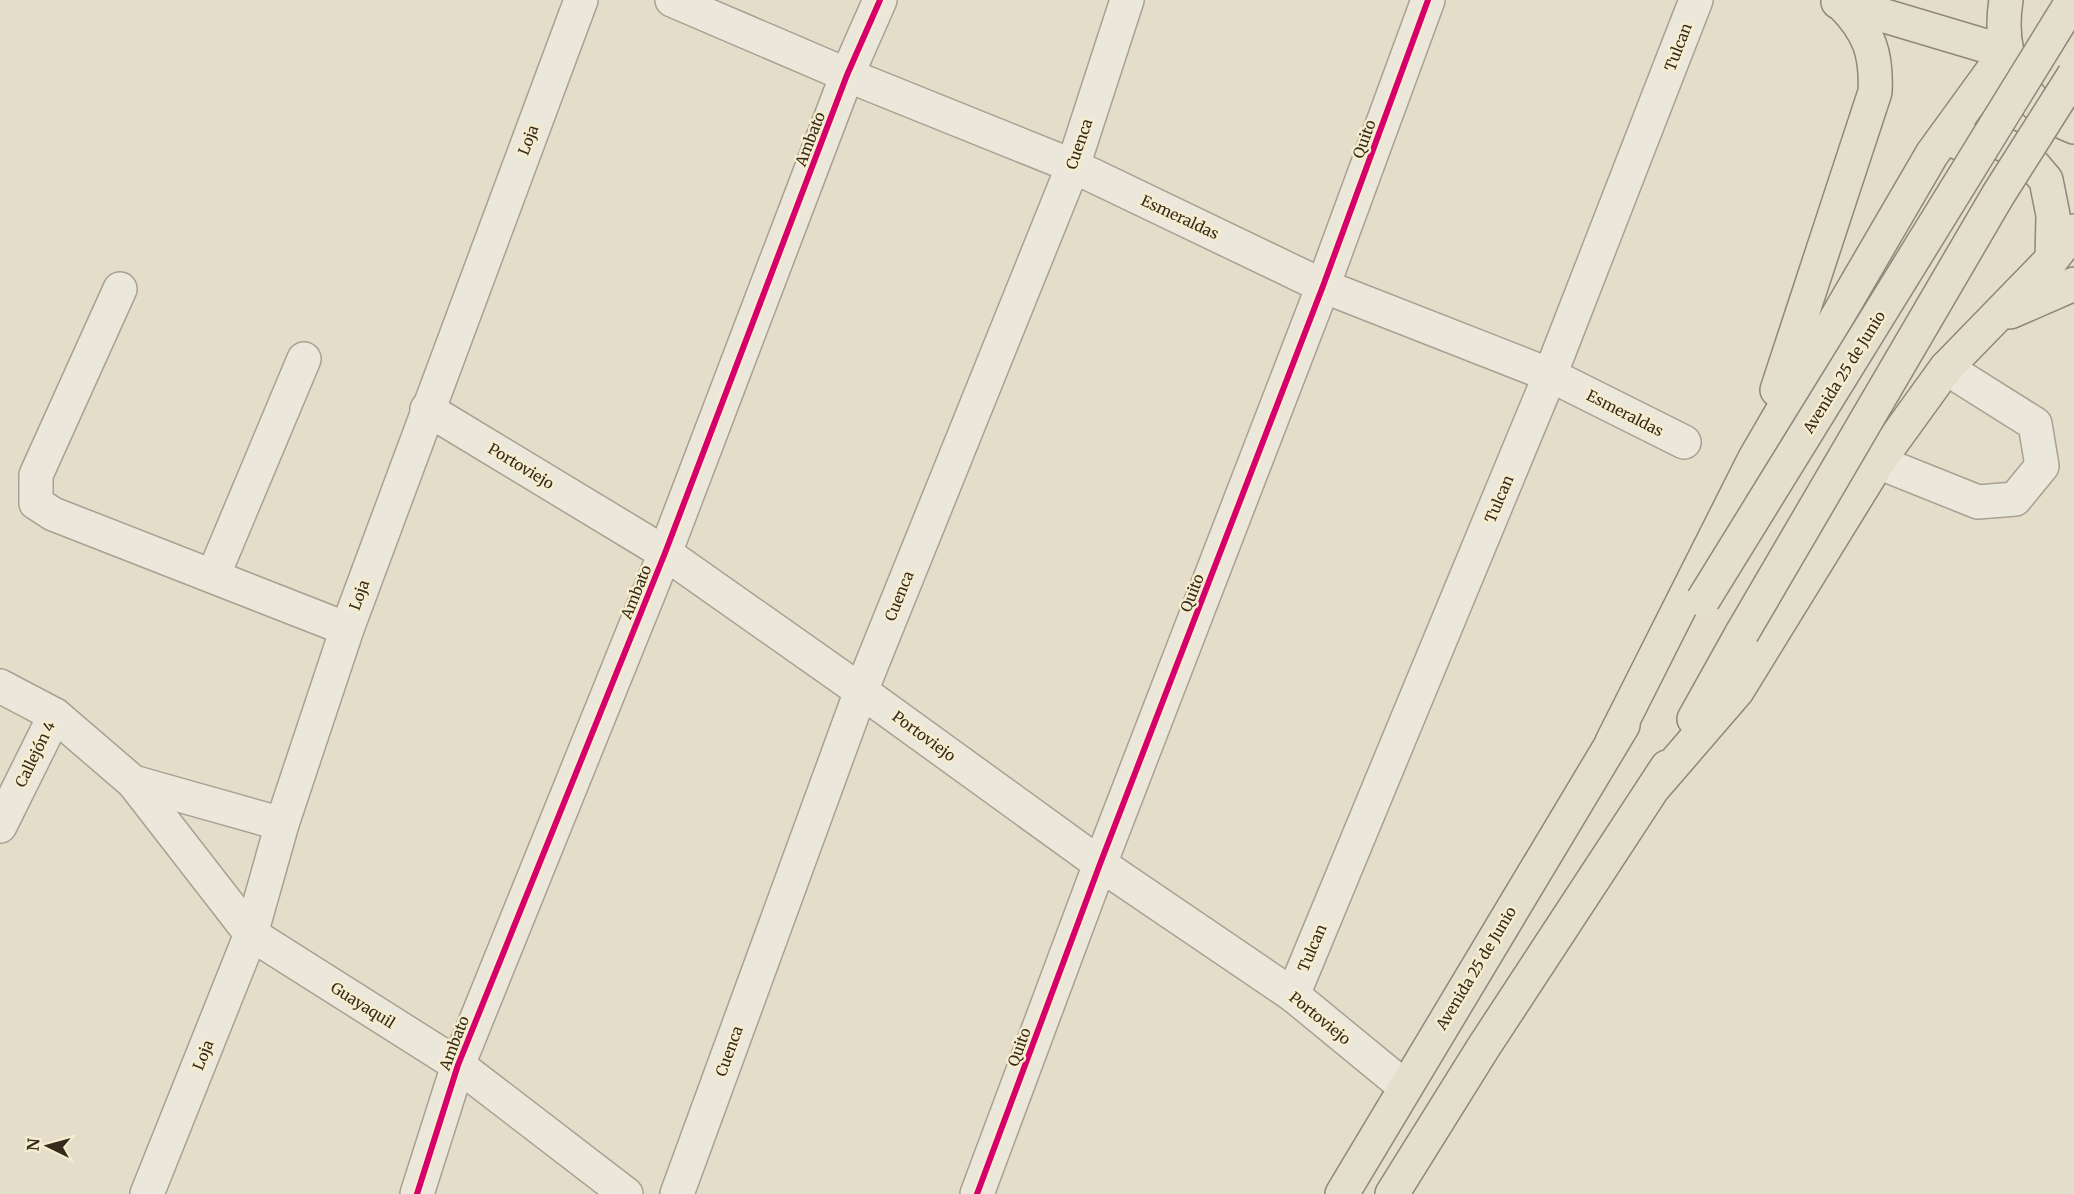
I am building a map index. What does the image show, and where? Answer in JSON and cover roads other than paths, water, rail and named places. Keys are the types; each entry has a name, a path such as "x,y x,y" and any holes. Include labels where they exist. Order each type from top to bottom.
{"main road":[{"path":"2006,0 2002,21 2006,52 2016,80 2034,102 2057,120 2074,127"},
{"name":"Avenida 25 de Junio","path":"1342,1194 1611,742 1703,600 2073,0"},
{"path":"1838,2 2006,52"},
{"path":"1755,458 1875,92 1874,55 1867,36 1856,18 1838,2"},
{"name":"Avenida 25 de Junio","path":"1611,742 1755,458 1932,154 2006,52"},
{"path":"1392,1194 1489,1038 1656,785 1742,633 1998,195 2074,75"},
{"path":"1932,154 1961,142 1991,139 2023,153 2046,180 2053,215 2052,259"},
{"path":"1656,785 1737,691 1878,462 1946,368 2052,259 2074,231"},
{"path":"1994,319 2074,284"}],"street":[{"name":"Loja","path":"147,1194 251,934 282,824 347,629 581,0"},
{"name":"Esmeraldas","path":"672,0 847,75 1073,166 1323,286 1550,375 1684,442"},
{"name":"Ambato","path":"417,1194 458,1065 665,553 847,75 880,0"},
{"name":"Cuenca","path":"677,1194 861,691 1073,166 1126,0"},
{"name":"Quito","path":"977,1194 1100,864 1323,286 1428,0"},
{"name":"Tulcan","path":"1293,995 1550,375 1696,0"},
{"path":"120,289 36,475 36,503 53,514 347,629"},
{"path":"213,576 304,359"},
{"path":"1878,462 1978,502 2015,499 2042,466 2035,424 1946,368"},
{"name":"Portoviejo","path":"427,409 665,553 1100,864 1293,995 1405,1087"},
{"name":"Guayaquil","path":"0,686 55,714 133,782 251,934 458,1065 626,1194"},
{"name":"Callejón 4","path":"0,826 55,714"},
{"name":"Guayaquil","path":"133,782 282,824"}]}
